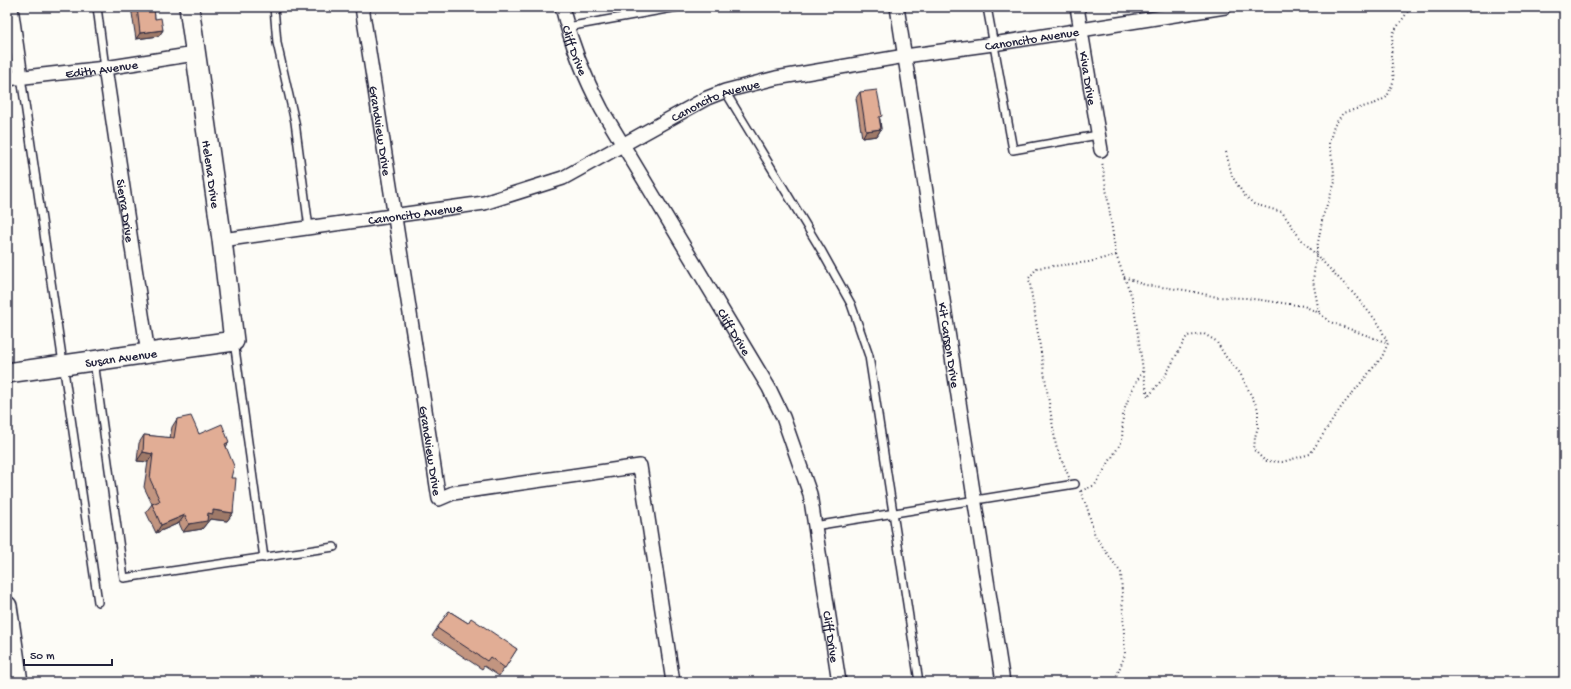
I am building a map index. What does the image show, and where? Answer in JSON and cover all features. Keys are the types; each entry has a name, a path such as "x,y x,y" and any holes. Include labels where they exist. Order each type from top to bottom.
{"main road":[{"name":"Helena Drive","path":"189,7 222,240 234,341"},
{"name":"Susan Avenue","path":"7,373 62,364 148,354 234,341"},
{"path":"7,606 18,682"}],"street":[{"path":"11,7 21,77"},
{"name":"Grandview Drive","path":"362,7 439,499 453,493 640,466 673,682"},
{"name":"Cliff Drive","path":"562,7 566,27 588,83 602,110 769,388 783,417 810,494 838,682"},
{"name":"Kit Carson Drive","path":"897,7 1003,682"},
{"name":"Kiva Drive","path":"1076,7 1101,150"},
{"name":"Canoncito Avenue","path":"222,240 484,202 563,178 623,143 706,98 725,91 776,78 905,56 1080,30 1162,12 1225,7"},
{"name":"Edith Avenue","path":"7,80 21,77 105,68 195,54"},
{"name":"Sierra Drive","path":"105,68 148,354"}],"lane":[{"path":"97,7 105,68"},
{"path":"274,7 277,43 295,122 309,228"},
{"path":"566,27 678,7"},
{"path":"987,7 1013,150 1098,135"},
{"path":"21,77 98,602"},
{"path":"725,91 817,244 851,304 869,356 892,514 919,682"},
{"path":"234,341 264,558"},
{"path":"94,361 124,578 334,548"},
{"path":"814,526 1075,484"}],"path":[{"path":"1319,313 1314,281 1316,254 1323,216 1335,182 1334,163 1329,144 1334,126 1343,113 1376,104 1387,97 1394,80 1391,56 1393,34 1411,7"},
{"path":"1101,150 1116,255 1133,300 1148,397 1165,376 1187,336 1204,334 1216,341 1226,357 1240,373 1258,409 1258,427 1254,450 1265,460 1282,462 1310,454 1342,406 1382,357 1388,343 1379,324 1353,293 1300,238 1282,212 1254,204 1244,195 1232,176 1226,152"},
{"path":"1114,682 1125,655 1121,573 1095,536 1087,508 1080,492 1068,475 1056,446 1049,393 1029,278 1037,268 1089,262 1116,255"},
{"path":"1124,277 1145,285 1185,290 1217,297 1246,298 1304,306 1319,313 1330,322 1388,343"},
{"path":"1080,492 1095,485 1122,441 1123,414 1130,394 1143,370"}],"building":[{"path":"137,7 154,7 155,19 161,18 163,30 140,33"},
{"path":"877,90 882,116 879,117 881,129 866,131 860,92"},
{"path":"191,416 199,434 222,424 229,442 225,444 234,466 231,478 236,478 233,513 213,510 213,514 208,513 207,521 189,524 185,515 161,525 152,504 160,501 150,479 153,454 143,452 144,435 174,438 177,419"},
{"path":"449,611 468,623 471,618 517,649 505,668 490,657 487,661 437,628"}]}
